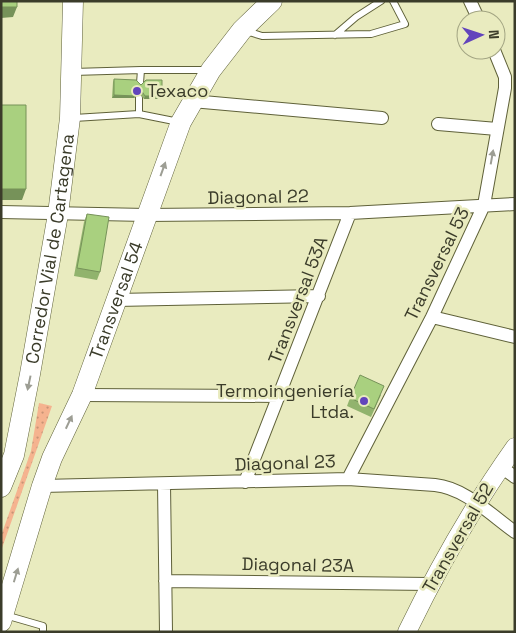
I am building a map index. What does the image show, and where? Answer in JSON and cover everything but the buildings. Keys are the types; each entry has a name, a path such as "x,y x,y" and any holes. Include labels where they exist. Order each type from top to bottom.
{"main road":[{"name":"Transversal 54","path":"3,618 42,486 52,458 82,395 180,122 212,70 242,30 272,1"},
{"name":"Corredor Vial de Cartagena","path":"3,480 14,455 58,214 70,118 73,3"}],"street":[{"name":"Transversal 53","path":"348,479 432,317 484,205 505,77 498,60"},
{"path":"192,101 382,118"},
{"path":"438,124 497,129"},
{"name":"Diagonal 22","path":"1,212 146,215 350,213 515,204"},
{"name":"Transversal 53A","path":"245,482 350,213"},
{"path":"116,300 319,296"},
{"path":"432,317 515,338"},
{"path":"82,395 280,396"},
{"name":"Transversal 52","path":"407,632 430,584 476,504 508,472 515,447"},
{"name":"Diagonal 23","path":"42,486 348,479 445,486 461,492 515,532"},
{"path":"164,484 166,632"},
{"name":"Diagonal 23A","path":"165,582 430,584"}],"lane":[{"path":"336,35 356,17 381,1"},
{"path":"242,30 262,36 371,34 405,24 393,1"},
{"path":"140,70 140,83"},
{"path":"72,72 212,70"},
{"path":"139,98 139,114"},
{"path":"70,118 139,114 180,122"},
{"path":"3,618 43,626 43,632"}],"shaded area":[{"path":"39,403 52,406 1,551 1,536 31,451"}],"place":[{"name":"Texaco","path":"137,91"},
{"name":"Termoingeniería Ltda.","path":"364,401"}]}
